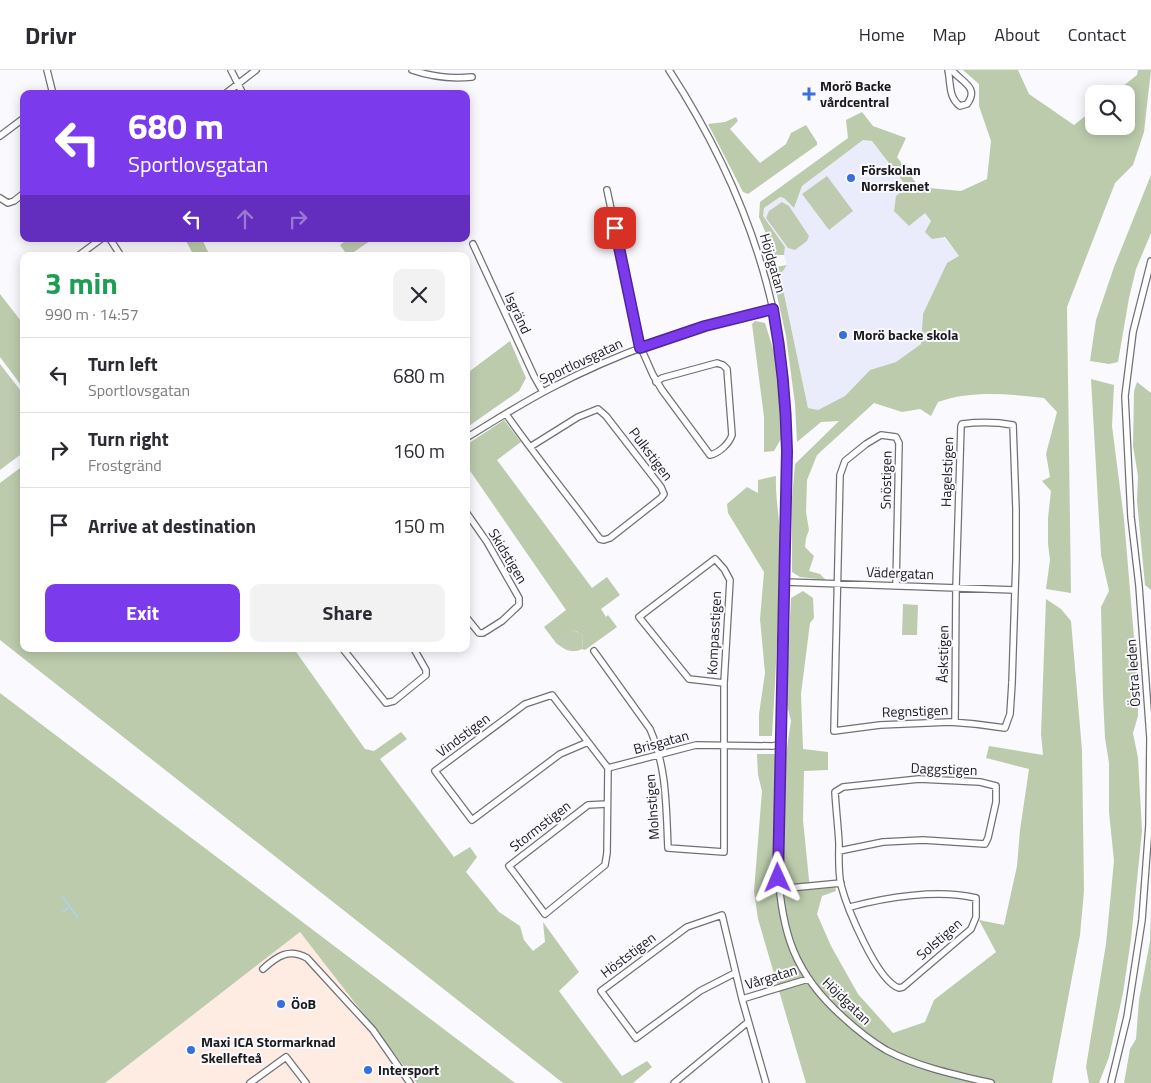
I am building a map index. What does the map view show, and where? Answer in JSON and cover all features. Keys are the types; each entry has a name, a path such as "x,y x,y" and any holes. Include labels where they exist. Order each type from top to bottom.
{"street":[{"path":"48,70 52,90"},
{"path":"231,70 241,90"},
{"path":"230,90 256,70"},
{"path":"412,70 435,76 472,77"},
{"name":"Höjdgatan","path":"669,70 706,130 728,173 755,240 773,309 781,352 787,418 778,859 779,889 783,918 791,945 808,979 821,996 867,1038 886,1050 923,1065 991,1083"},
{"path":"950,70 964,81 972,91 972,98 967,104 960,106 954,102 951,94 950,70"},
{"path":"0,136 20,121"},
{"path":"607,190 640,348 656,382 710,454 716,453 730,441 732,435 727,369 723,365 717,363 662,378 656,382"},
{"path":"0,198 8,203 20,196"},
{"path":"83,252 97,242"},
{"name":"Isgränd","path":"472,244 543,392"},
{"name":"Östra leden","path":"1111,1083 1127,1017 1143,901 1149,825 1150,738 1144,650 1131,517 1125,396 1133,332 1151,261"},
{"name":"Sportlovsgatan","path":"470,436 543,392 602,363 705,326 773,309"},
{"name":"Pulkstigen","path":"506,414 530,447 600,539 610,538 662,498 664,494 661,487 606,416 598,409 578,417 530,447"},
{"name":"Hagelstigen","path":"956,587 961,426 962,424 998,423 1013,425 1014,433 1016,509 1015,590"},
{"name":"Snöstigen","path":"837,583 840,475 842,466 845,461 866,444 882,435 896,437 899,443 896,586"},
{"name":"Skidstigen","path":"470,518 487,542 519,598 519,605 502,621 483,633 479,633 470,622"},
{"name":"Kompasstigen","path":"724,683 689,679 639,617 715,559 724,569 730,580 724,683 725,745"},
{"name":"Vädergatan","path":"785,582 1015,590"},
{"name":"Regnstigen","path":"837,583 834,731 880,725 955,722 1005,728 1010,714 1015,590"},
{"name":"Åskstigen","path":"955,722 956,587"},
{"path":"1144,650 1151,650"},
{"name":"Molnstigen","path":"594,651 650,728 664,777 668,848 724,852 725,745"},
{"path":"346,652 386,702 394,700 426,675 426,670 416,652"},
{"name":"Vindstigen","path":"588,742 560,754 472,820 435,771 525,704 552,695 608,768"},
{"name":"Brisgatan","path":"608,768 696,745 773,746 780,744"},
{"name":"Stormstigen","path":"607,804 588,805 509,866 545,914 605,865 607,852 608,768"},
{"name":"Daggstigen","path":"839,851 883,842 923,840 985,844 996,802 996,786 980,782 920,779 875,782 843,787 835,792 841,884"},
{"path":"779,889 841,884"},
{"name":"Solstigen","path":"841,884 862,940 870,955 892,985 899,988 903,987 966,935 974,923 976,898 940,893 913,895 850,907"},
{"name":"Höststigen","path":"735,972 700,991 636,1038 601,991 688,927 722,915 748,1022 766,1083"},
{"path":"263,969 274,959 286,953 300,954 307,958 373,1030 410,1083"},
{"name":"Vårgatan","path":"742,999 808,979"},
{"path":"674,1083 748,1022"},
{"path":"250,1083 286,1057 306,1083"}],"shaded area":[{"path":"863,140 872,141 959,256 923,314 921,344 896,362 870,370 845,396 818,410 808,408 780,275 787,265 784,255 785,247 762,216 764,208 780,197 784,198 794,208 802,186"},
{"path":"300,932 417,1083 105,1083"}],"green space":[{"path":"963,70 1018,70 1029,94 1074,125 1085,116 1085,135 1135,135 1135,85 1124,85 1137,75 1138,70 1151,70 1144,132 1133,165 1115,183 1067,307 1071,593 1046,589 1050,560 1048,518 1051,491 1042,481 1050,477 1046,454 1057,412 1044,398 1017,395 977,394 951,398 938,402 931,416 920,409 902,412 874,403 817,455 807,480 806,512 809,530 805,547 814,556 809,571 820,574 826,580 800,577 792,572 792,499 795,464 839,421 821,422 797,442 795,404 786,336 771,268 787,265 780,275 808,408 818,410 845,396 870,370 896,362 921,344 923,314 947,263 959,256 945,237 932,239 925,232 931,221 925,213 909,226 894,211 896,196 907,187 872,141 863,140 802,186 794,208 784,198 780,197 764,208 763,216 785,247 784,255 775,255 759,217 760,202 848,138 846,120 862,112 873,126 906,138 897,157 919,187 961,191 987,179 991,141 979,106 979,84"},
{"path":"736,117 738,121 730,129 760,163 786,144 791,133 806,125 817,145 748,194 743,192 708,124 725,122"},
{"path":"1151,175 1151,233 1136,269 1118,362 1109,364 1090,361 1096,320 1114,267"},
{"path":"827,176 853,211 829,230 802,194"},
{"path":"782,202 789,206 809,236 807,241 795,250 788,248 766,218 769,211"},
{"path":"187,242 203,242 208,252 192,252"},
{"path":"344,242 369,242 354,252 345,252 340,245"},
{"path":"0,294 20,320 20,384 0,357"},
{"path":"755,321 765,323 775,355 781,407 782,437 774,451 764,452 764,417 752,324"},
{"path":"510,341 526,378 519,391 470,425 470,371"},
{"path":"0,364 20,390 20,455 0,470"},
{"path":"1091,379 1114,385 1112,426 1124,519 1137,673 1138,716 1133,733 1138,758 1142,831 1131,939 1123,993 1109,1057 1099,1083 1089,1083 1086,1067 1106,944 1114,861 1109,812 1109,763 1105,738 1101,607 1109,591 1101,555"},
{"path":"1137,382 1151,393 1151,590 1145,585 1137,501 1138,476 1133,446 1134,391"},
{"path":"504,420 521,442 497,460 592,588 607,577 620,595 601,609 606,617 608,615 617,627 585,650 582,649 583,636 579,633 571,630 568,631 556,643 544,627 566,610 470,471 470,442"},
{"path":"20,468 20,652 296,652 365,749 374,751 401,732 407,739 380,759 454,857 470,847 477,857 466,872 499,912 520,926 524,940 533,951 545,942 543,922 579,972 559,991 622,1076 647,1061 652,1067 633,1083 563,1083 0,640 0,483"},
{"path":"776,476 780,541 772,736 759,736 759,714 765,673 760,619 764,572 728,513 727,504 747,487 758,493 758,480"},
{"path":"803,591 813,598 814,618 810,623 801,694 803,749 828,752 828,770 804,771 803,820 810,890 835,887 836,891 822,896 817,914 831,946 858,994 893,1033 925,1022 934,1000 996,952 979,920 1004,925 1017,866 1029,769 986,758 989,746 1043,755 1041,734 1046,599 1061,609 1071,621 1082,750 1084,891 1080,935 1052,1083 806,1083 758,919 754,891 762,791 758,775 757,754 786,754 791,721 786,701 791,598"},
{"path":"903,604 918,605 917,635 902,635"},
{"path":"572,630 583,636 582,649 569,650 562,648 556,643 562,634"},
{"path":"0,693 515,1083 417,1083 300,932 105,1083 0,1083"},
{"path":"1151,910 1151,1083 1124,1083 1130,1049 1136,1039 1139,1000 1150,941"}],"waterway":[{"path":"63,897 78,918"},
{"path":"63,912 68,908"}],"place":[{"name":"Morö Backe vårdcentral","path":"809,94"},
{"name":"Förskolan Norrskenet","path":"851,178"},
{"name":"Morö backe skola","path":"843,335"},
{"name":"ÖoB","path":"281,1004"},
{"name":"Maxi ICA Stormarknad Skellefteå","path":"191,1050"},
{"name":"Intersport","path":"368,1070"}],"route":[{"path":"615,228 640,348 739,316 773,309 785,383 787,418 778,878"}]}
